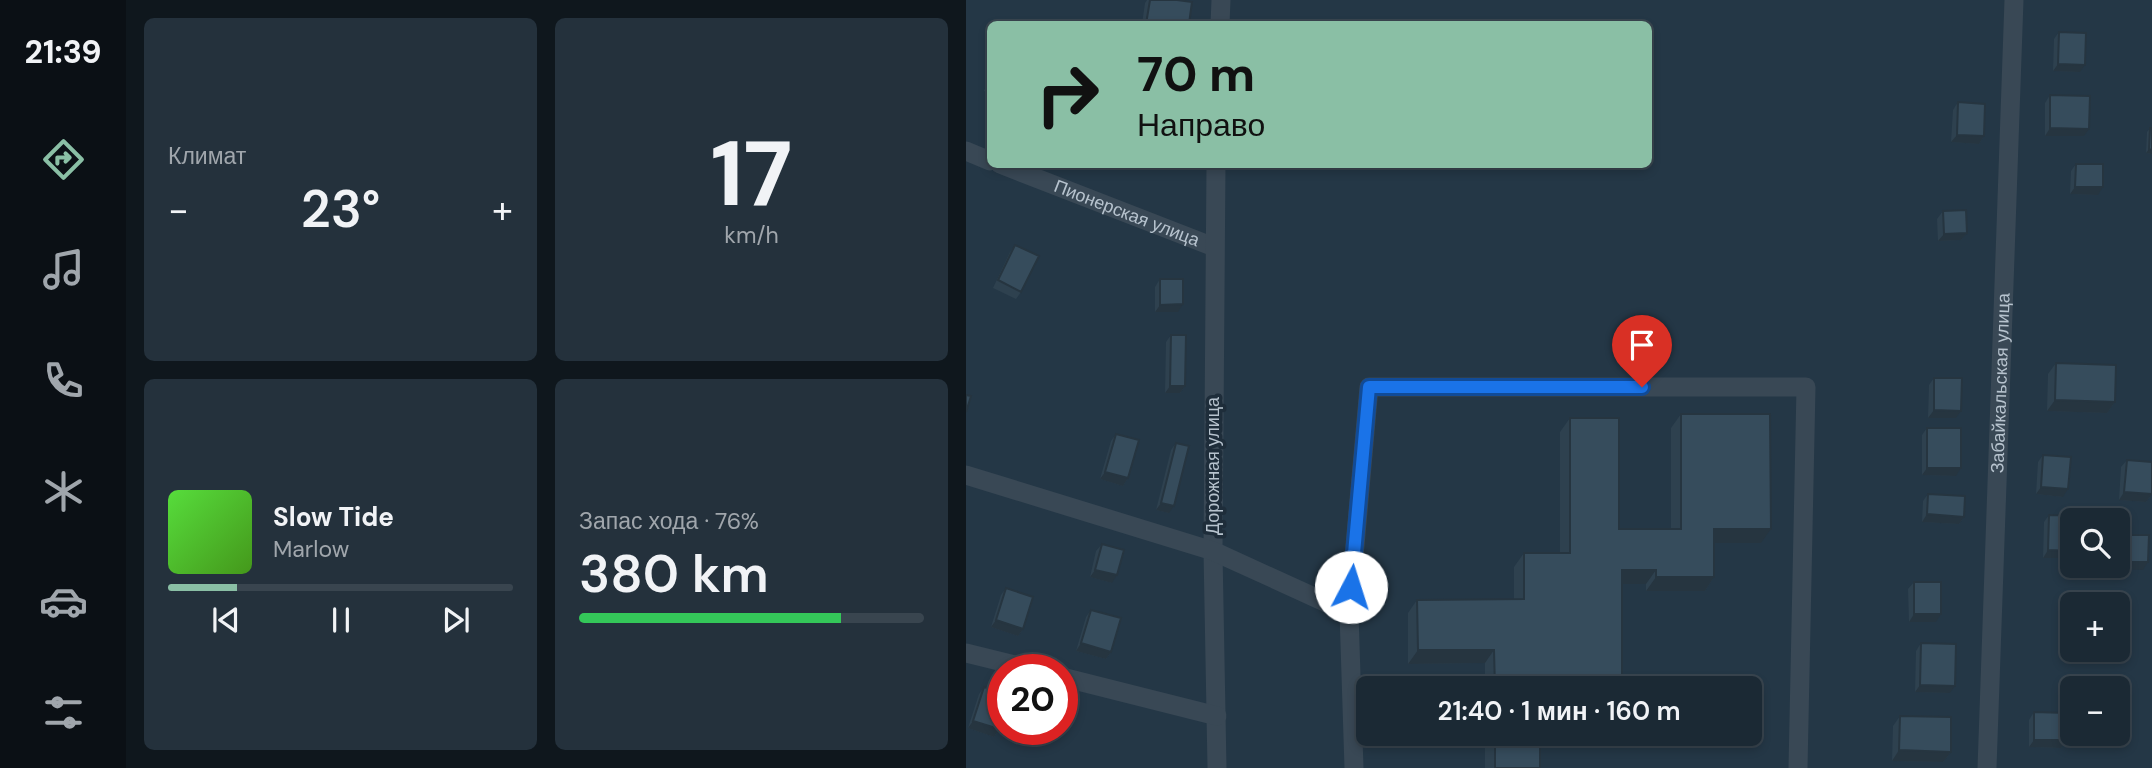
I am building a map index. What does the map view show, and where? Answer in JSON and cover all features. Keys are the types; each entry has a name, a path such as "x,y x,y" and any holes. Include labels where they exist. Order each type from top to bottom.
{"street":[{"path":"1220,21 1221,0"},
{"name":"Забайкальская улица","path":"1987,768 2014,0"},
{"path":"966,151 987,160"},
{"name":"Пионерская улица","path":"1010,168 1214,247"},
{"name":"Дорожная улица","path":"1216,168 1213,551 1217,768"},
{"path":"1354,768 1349,613 1369,387 1806,387 1798,768"},
{"path":"966,475 1213,551 1349,613"},
{"path":"966,653 987,658"},
{"path":"1078,681 1217,716"}],"building":[{"path":"1150,0 1192,2 1189,21 1146,21"},
{"path":"2059,32 2086,33 2085,65 2058,64"},
{"path":"2050,95 2090,96 2089,129 2050,128"},
{"path":"1958,102 1985,104 1984,136 1957,135"},
{"path":"2152,128 2152,150 2149,149"},
{"path":"2076,164 2103,164 2103,187 2075,187"},
{"path":"1966,210 1967,233 1944,234 1943,211"},
{"path":"1015,245 1039,256 1021,292 998,280"},
{"path":"1160,279 1183,279 1183,304 1160,305"},
{"path":"1171,335 1186,335 1185,386 1170,386"},
{"path":"2056,363 2116,365 2115,402 2055,400"},
{"path":"1934,378 1962,378 1961,411 1934,410"},
{"path":"966,395 971,396 966,412"},
{"path":"1681,414 1770,414 1771,529 1714,529 1714,577 1656,577 1656,570 1622,570 1622,676 1495,676 1494,650 1418,650 1417,600 1524,599 1524,553 1570,553 1570,418 1619,418 1619,529 1681,529"},
{"path":"1927,428 1961,428 1961,468 1927,468"},
{"path":"1116,434 1139,440 1128,478 1105,472"},
{"path":"1176,443 1189,446 1174,506 1161,503"},
{"path":"2043,455 2071,457 2068,489 2041,487"},
{"path":"2127,460 2152,462 2152,494 2124,492"},
{"path":"1928,494 1965,496 1964,517 1927,514"},
{"path":"2049,515 2060,515 2060,550 2048,550"},
{"path":"2130,535 2149,535 2148,562 2130,562"},
{"path":"1102,544 1124,550 1117,575 1095,570"},
{"path":"1914,582 1941,582 1941,614 1914,614"},
{"path":"1006,588 1033,597 1023,629 996,620"},
{"path":"1091,610 1121,618 1111,652 1081,643"},
{"path":"1921,643 1956,644 1955,686 1920,685"},
{"path":"984,687 987,688 987,725 973,721"},
{"path":"2034,712 2060,713 2060,740 2034,740"},
{"path":"1900,716 1951,717 1951,752 1899,750"},
{"path":"1495,746 1540,746 1540,768 1495,768"}],"route":[{"path":"1351,587 1369,387 1642,387"}]}
